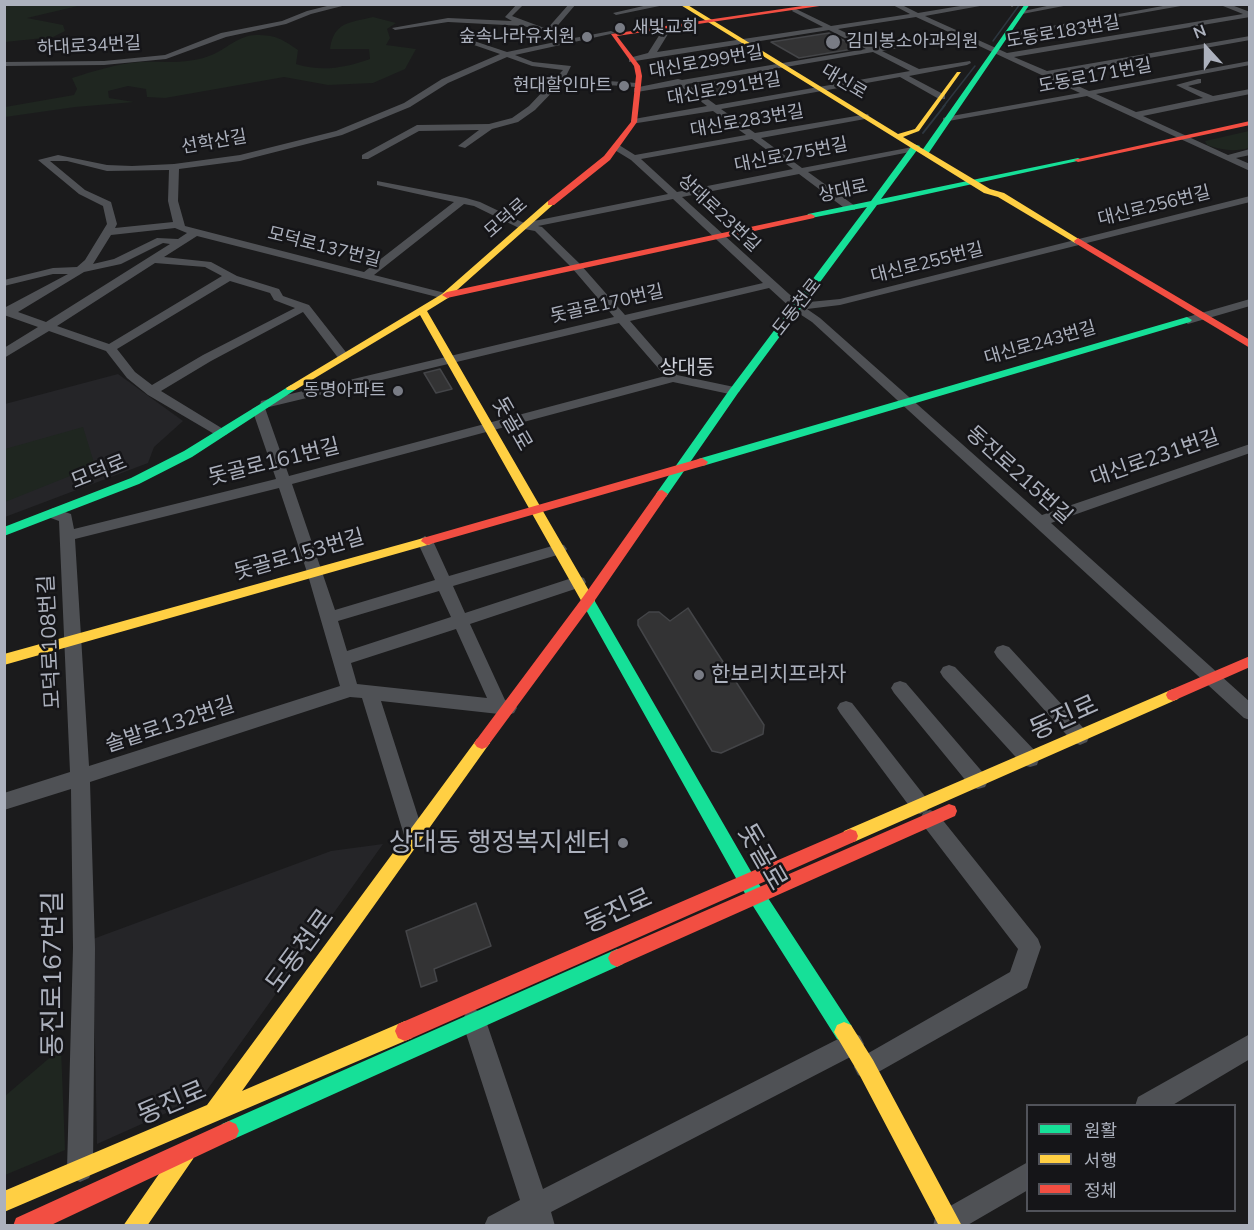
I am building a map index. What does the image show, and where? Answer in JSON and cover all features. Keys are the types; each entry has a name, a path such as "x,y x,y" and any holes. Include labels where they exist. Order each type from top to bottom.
{"street":[{"name":"하대로34번길","path":"4,64 104,63 166,57 224,35 284,22 309,12 347,4"},
{"path":"521,4 508,17 572,40"},
{"path":"548,32 573,4"},
{"path":"618,4 612,26 637,66 639,76 634,122"},
{"path":"612,26 668,4"},
{"path":"651,55 664,34 663,23 668,4"},
{"name":"대신로","path":"681,4 987,191 1001,195 1187,320 1250,357"},
{"path":"612,26 709,22 831,4"},
{"path":"894,4 960,35 986,38 998,50 1045,74 1250,168"},
{"path":"632,60 651,55 988,4"},
{"path":"899,136 915,131 986,38 1018,6 1071,4"},
{"path":"998,50 1055,26 1189,4"},
{"path":"1221,4 1250,15"},
{"name":"도동천로","path":"134,1226 504,707 588,600 734,391 876,202 918,149 935,136 998,50 1018,6"},
{"path":"1121,7 1239,51"},
{"path":"794,10 917,71"},
{"name":"도동로183번길","path":"998,50 1093,42 1250,15"},
{"path":"395,28 448,20 525,24"},
{"name":"선학산길","path":"179,225 173,201 174,167 240,158 339,133 407,105 444,81 471,68 508,54 572,40 612,26"},
{"path":"1055,26 1103,46"},
{"name":"대신로299번길","path":"560,80 637,88 960,35"},
{"path":"1045,74 1250,38"},
{"path":"364,157 417,128 489,127 515,120 560,80 568,68 532,64 477,43"},
{"path":"1114,50 1145,63"},
{"name":"대신로291번길","path":"634,122 966,63"},
{"name":"도동로171번길","path":"946,120 1250,63"},
{"path":"1156,68 1178,77"},
{"path":"1212,99 1180,85 1250,70"},
{"path":"900,74 942,97"},
{"path":"678,81 850,208"},
{"path":"1134,115 1250,91"},
{"name":"대신로283번길","path":"634,158 865,116"},
{"name":"모덕로","path":"4,532 153,473 188,454 343,356 423,311 445,296 524,225 607,158 634,122"},
{"name":"상대로","path":"445,296 576,266 1250,123"},
{"path":"462,146 489,127"},
{"path":"915,131 926,136 935,136"},
{"name":"상대로23번길","path":"616,147 634,158 796,307"},
{"name":"대신로275번길","path":"524,225 674,194 918,149"},
{"path":"1226,158 1250,152"},
{"path":"7,311 80,270 89,262 112,224 108,204 82,192 43,160 54,155 108,168 174,167"},
{"path":"380,183 477,204 541,231 576,266 673,378 734,391"},
{"name":"대신로256번길","path":"1072,243 1250,199"},
{"path":"367,275 463,200"},
{"path":"107,232 179,225 180,228 195,232"},
{"path":"4,354 195,232"},
{"name":"모덕로137번길","path":"195,232 445,296"},
{"path":"4,283 53,272 80,270 117,262 161,240 179,242"},
{"name":"대신로","path":"1072,243 1250,345"},
{"name":"대신로255번길","path":"796,307 840,302 1072,243"},
{"path":"152,259 207,264 230,276 274,291 278,298 305,307 343,356"},
{"path":"110,348 230,276"},
{"name":"돗골로170번길","path":"451,359 772,284"},
{"path":"1187,320 1250,302"},
{"path":"152,391 245,337 305,307"},
{"name":"동진로215번길","path":"796,307 816,320 1040,521 1215,687 1250,713"},
{"path":"7,311 110,348 131,375 152,391 221,432"},
{"name":"돗골로","path":"423,311 747,881 866,1067 947,1224"},
{"name":"대신로243번길","path":"904,401 1187,320"},
{"name":"모덕로","path":"263,406 451,359"},
{"name":"돗골로161번길","path":"68,536 284,482 673,378"},
{"path":"537,510 904,401"},
{"path":"263,406 284,482 315,572 341,660 359,691 414,835"},
{"name":"대신로231번길","path":"1040,521 1250,448"},
{"name":"돗골로153번길","path":"4,660 537,510"},
{"name":"모덕로108번길","path":"53,513 66,518 68,536 80,778"},
{"path":"425,541 504,707"},
{"path":"329,618 559,549"},
{"path":"341,660 578,582"},
{"path":"1003,652 1080,737"},
{"name":"동진로","path":"1215,687 1250,662"},
{"path":"949,672 1030,759"},
{"name":"동진로","path":"24,1226 188,1149 757,897 925,812 978,781 1080,737 1215,687 1240,681"},
{"path":"900,688 978,781"},
{"path":"359,691 504,707"},
{"name":"솔밭로132번길","path":"4,802 359,691"},
{"path":"846,708 1030,947 1019,980 866,1067"},
{"name":"동진로167번길","path":"80,778 84,948 80,1169"},
{"name":"동진로","path":"4,1202 464,1006 747,881 925,812 959,806"},
{"path":"474,1022 539,1216"},
{"path":"497,1226 539,1216 852,1044"},
{"path":"1150,1104 1250,1046"},
{"path":"947,1224 1026,1176"}],"shaded area":[{"path":"4,5 82,5 27,18 63,25 65,31 53,37 5,42"},
{"path":"373,17 396,23 387,29 390,38 386,45 416,49 405,69 373,83 328,85 284,77 165,98 147,97 146,89 128,86 108,91 109,98 134,102 75,107 5,117 5,107 74,95 77,89 72,78 131,63 196,60 214,54 239,39 256,35 278,38 298,50 296,64 315,68 351,65 370,59 369,49 330,49 335,33 350,22"},
{"path":"1249,131 1249,148 1223,149 1207,145 1205,141"},
{"path":"118,374 183,421 154,447 148,463 5,517 5,404"},
{"path":"83,427 95,466 5,502 5,449"},
{"path":"383,844 202,1097 97,1144 93,939 331,851"},
{"path":"61,1048 65,1150 5,1175 5,1096"}],"building":[{"path":"829,33 859,48 799,58 771,42"},
{"path":"714,82 731,93 709,97 693,85"},
{"path":"440,369 452,389 436,393 424,373"},
{"name":"한보리치프라자","path":"688,608 764,725 763,734 721,753 712,751 638,625 638,620 649,612 659,612 670,621"},
{"path":"476,903 491,946 434,969 437,981 421,987 406,931"}],"waterway":[{"path":"993,41 1020,4"},
{"path":"943,107 975,66"},
{"path":"923,133 945,105"}],"traffic: fast":[{"path":"925,152 1028,4"},
{"path":"662,494 734,391 916,146"},
{"path":"811,216 1078,160"},
{"path":"702,462 1187,320"},
{"path":"4,532 135,481 188,454 291,388"},
{"path":"588,601 747,881 844,1032"},
{"path":"229,1131 617,958"}],"traffic: slow":[{"path":"681,4 987,191 1001,195 1078,241"},
{"path":"899,136 917,130 959,73"},
{"path":"291,388 445,296 551,203"},
{"path":"423,311 588,601"},
{"path":"4,660 427,541"},
{"path":"850,836 1173,695"},
{"path":"215,1111 482,743"},
{"path":"4,1202 405,1031"},
{"path":"844,1032 866,1067 951,1226"},
{"path":"134,1226 186,1152"}],"traffic: jam":[{"path":"551,203 607,158 634,122 639,76 637,66 613,35 831,4"},
{"path":"1078,160 1250,123"},
{"path":"447,295 811,216"},
{"path":"1078,241 1250,345"},
{"path":"427,541 702,462"},
{"path":"482,743 588,600 662,494"},
{"path":"1173,695 1250,661"},
{"path":"617,958 949,811"},
{"path":"405,1031 850,836"},
{"path":"24,1226 229,1131"}],"place":[{"name":"새빛교회","path":"620,28"},
{"name":"숲속나라유치원","path":"587,37"},
{"name":"김미봉소아과의원","path":"833,42"},
{"name":"현대할인마트","path":"624,86"},
{"name":"동명아파트","path":"398,391"},
{"name":"한보리치프라자","path":"699,675"},
{"name":"상대동 행정복지센터","path":"623,843"}],"district":[{"name":"상대동","path":"687,368"}]}
